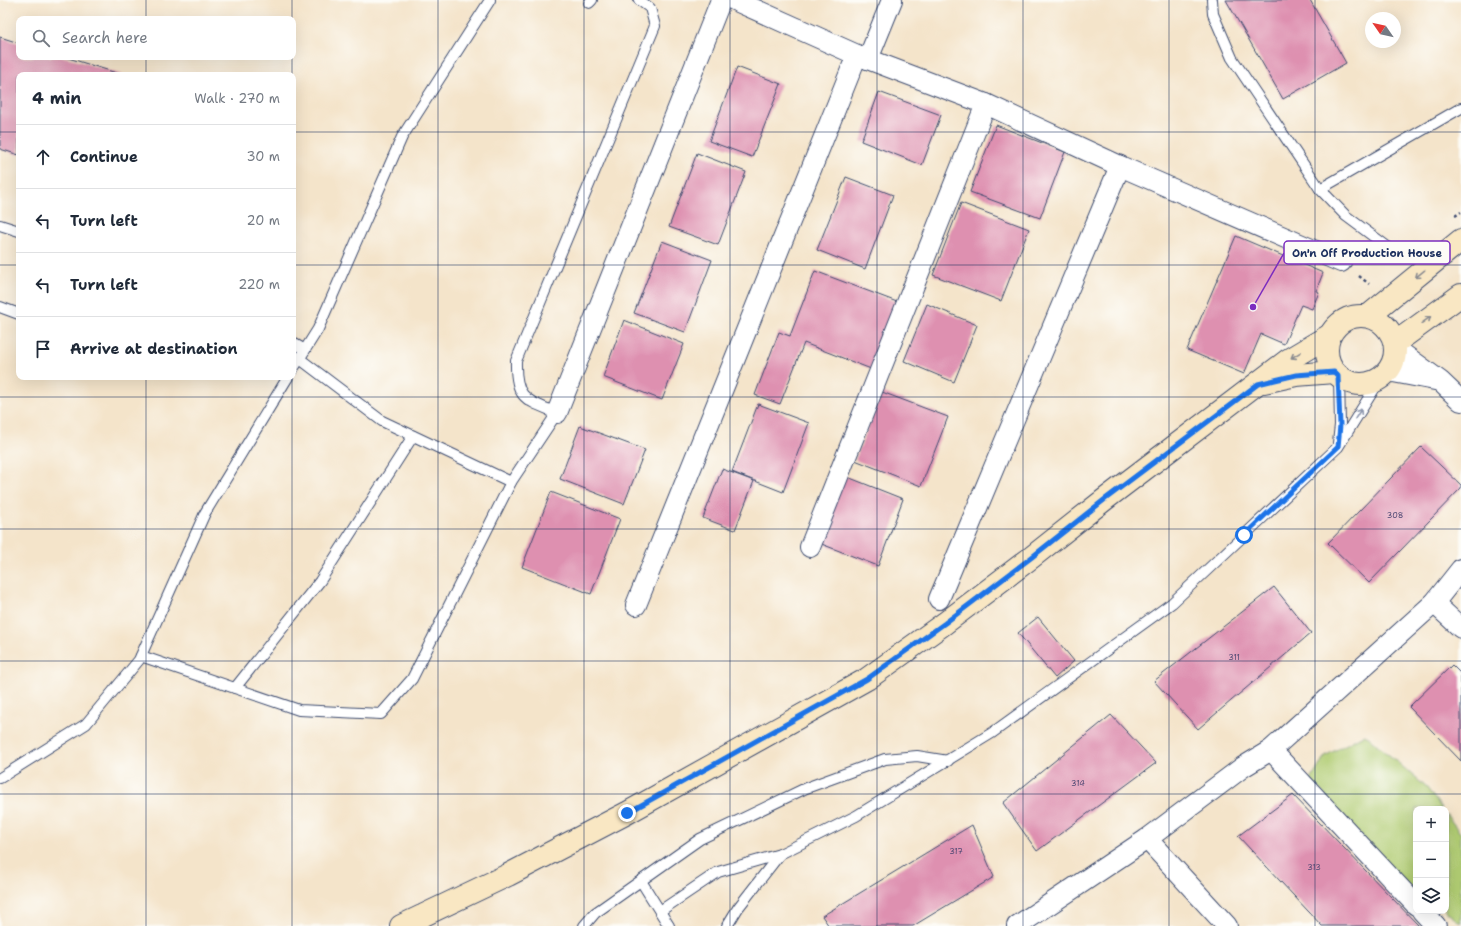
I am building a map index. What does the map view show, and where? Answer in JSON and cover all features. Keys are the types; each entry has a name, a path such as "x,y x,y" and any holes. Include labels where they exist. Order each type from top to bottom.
{"street":[{"path":"557,413 720,0"},
{"path":"734,0 863,57 986,104 1120,166 1342,262"},
{"path":"636,605 863,57 892,0"},
{"path":"810,547 986,104"},
{"path":"939,599 1120,166"},
{"path":"1368,316 1461,240"},
{"path":"1395,346 1461,295"},
{"path":"1357,315 1368,316 1378,320 1386,326 1391,334 1395,346 1394,358 1384,375 1372,382 1357,384 1344,380 1336,374 1330,366 1326,350 1330,335 1336,325 1346,318 1357,315"},
{"path":"401,926 508,875 627,813 867,679 1007,576 1288,360 1330,335"},
{"path":"1395,346 1440,381 1461,401"},
{"path":"1258,384 1296,375 1336,374"},
{"path":"1384,375 1426,377 1440,381"},
{"path":"1017,926 1147,839 1243,767 1271,750 1434,603 1461,569"},
{"path":"1434,603 1461,628"},
{"path":"1271,750 1413,902"},
{"path":"1147,839 1227,926"},
{"path":"1425,914 1436,926"}],"lane":[{"path":"296,364 318,329 402,137 490,0"},
{"path":"141,656 299,710 381,714 412,678 511,482 557,413 532,402 520,393 516,377 516,362 655,26 650,8 639,0"},
{"path":"1212,0 1213,14 1232,58 1320,189 1346,216 1389,248"},
{"path":"1320,189 1461,108"},
{"path":"0,225 16,230"},
{"path":"0,307 16,313"},
{"path":"296,347 302,354 382,421 511,482"},
{"path":"1336,374 1340,425 1338,447"},
{"path":"660,911 718,872 780,854 856,816 948,761 992,733 1172,603 1338,447 1384,375"},
{"path":"0,778 86,724 139,660 205,513 286,380"},
{"path":"236,688 320,581 413,436"},
{"path":"584,926 595,913 700,839 806,788 885,759 917,756 948,761"},
{"path":"727,926 738,908 780,854"},
{"path":"641,881 669,926"}],"green space":[{"path":"1365,734 1427,788 1440,806 1413,806 1413,888 1399,878 1311,780 1325,756"},
{"path":"1449,818 1461,834 1461,923 1449,914"}],"building":[{"path":"1226,0 1310,0 1346,63 1283,99"},
{"path":"0,37 16,42 16,60 75,60 113,72 16,72 16,154 0,149"},
{"path":"737,67 781,84 752,157 709,141"},
{"path":"879,92 941,115 922,165 861,141"},
{"path":"996,125 1065,152 1040,218 970,192"},
{"path":"697,153 746,172 718,245 669,227"},
{"path":"846,177 893,195 865,269 817,250"},
{"path":"961,203 1029,229 1001,301 933,275"},
{"path":"1236,236 1323,273 1316,291 1319,292 1312,309 1301,305 1284,344 1261,334 1244,374 1187,350"},
{"path":"662,241 712,260 685,332 634,313"},
{"path":"815,271 897,302 871,369 804,343 780,404 755,395 779,332 790,336"},
{"path":"927,304 977,325 954,382 904,361"},
{"path":"624,320 684,344 662,400 603,377"},
{"path":"882,392 948,417 921,486 855,460"},
{"path":"758,404 809,423 783,492 732,472"},
{"path":"580,426 645,450 624,504 560,479"},
{"path":"1421,447 1461,485 1461,488 1369,583 1328,543"},
{"path":"722,469 754,481 735,530 703,518"},
{"path":"845,476 903,499 878,566 819,543"},
{"path":"551,492 620,519 591,594 522,567"},
{"path":"1274,587 1311,633 1198,729 1154,681"},
{"path":"1038,617 1074,661 1055,678 1018,633"},
{"path":"1452,665 1461,674 1461,761 1409,707"},
{"path":"1111,715 1156,763 1037,851 1003,803"},
{"path":"1293,795 1419,926 1322,926 1238,836"},
{"path":"972,825 994,877 913,926 829,926 822,916"}],"place":[{"name":"On'n Off Production House","path":"1253,307"}],"route":[{"path":"627,813 867,679 945,623 1104,500 1258,384 1296,375 1334,372 1338,376 1340,425 1338,447 1244,535"}]}
